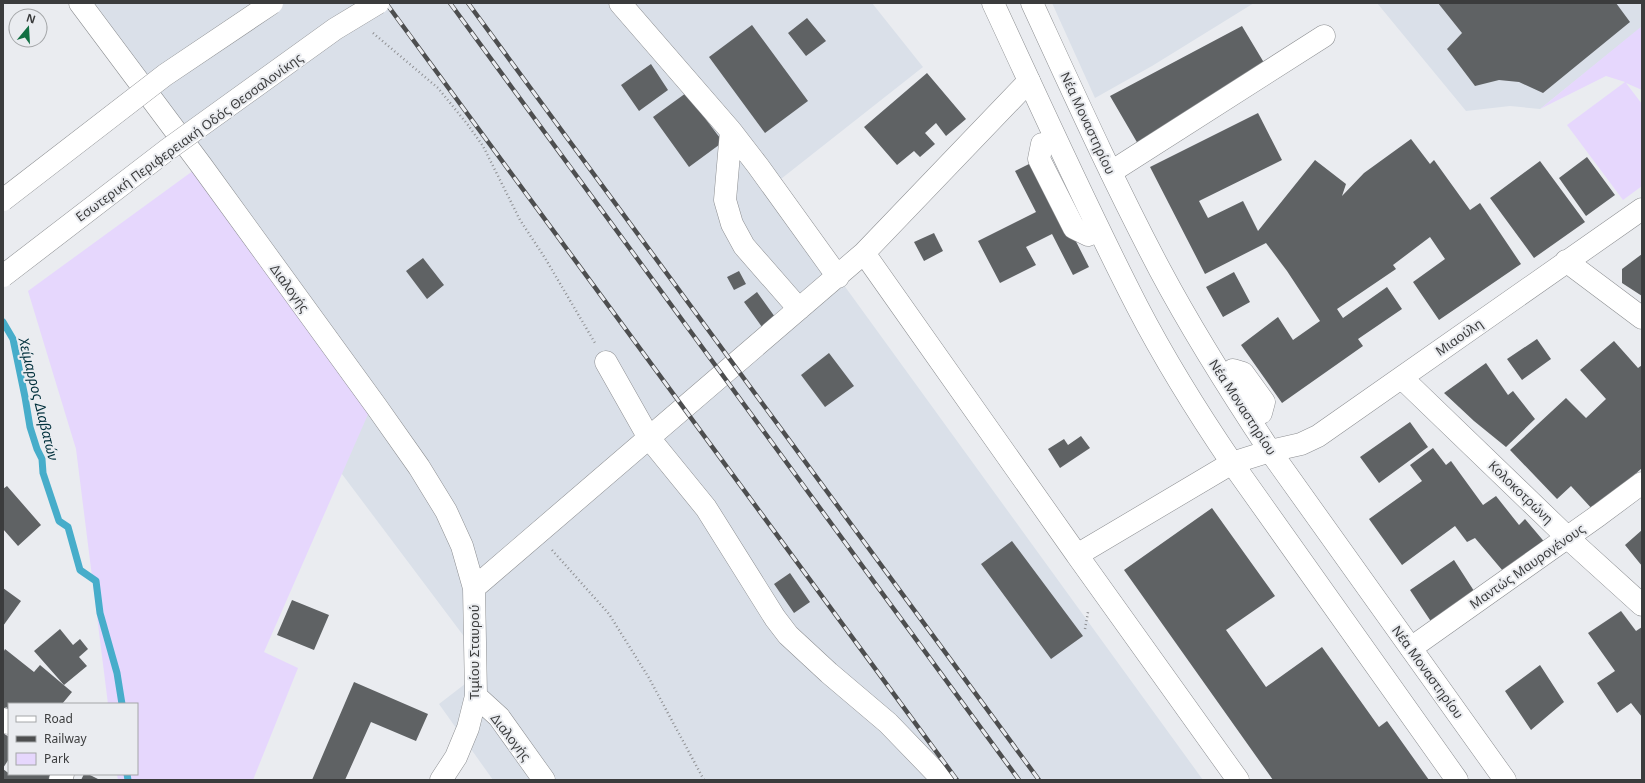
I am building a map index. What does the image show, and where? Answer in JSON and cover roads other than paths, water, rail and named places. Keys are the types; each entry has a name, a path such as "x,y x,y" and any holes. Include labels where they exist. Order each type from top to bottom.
{"main road":[{"name":"Διαλογής","path":"80,3 206,171 419,467 446,511 462,546 474,588"},
{"path":"3,200 165,75 272,3"},
{"name":"Εσωτερική Περιφερειακή Οδός Θεσσαλονίκης","path":"3,276 167,150 335,29 378,3"},
{"path":"620,3 731,131 838,277"},
{"path":"993,3 1080,192 1138,307 1181,382 1232,463 1457,780"},
{"name":"Νέα Μοναστηρίου","path":"1032,3 1111,172 1160,271 1233,395 1270,451 1505,780"},
{"path":"1111,172 1324,36"},
{"path":"474,588 838,277 864,253 1030,81"},
{"path":"731,131 725,200 732,224 744,246 799,309"},
{"path":"1042,144 1039,159 1074,228 1088,235"},
{"name":"Μιαούλη","path":"1077,555 1232,463 1270,451 1295,446 1318,436 1642,209"},
{"path":"864,253 1238,780"},
{"path":"1566,262 1642,318"},
{"path":"606,362 650,438 706,508 775,618 788,635 829,673 888,723 943,780"},
{"path":"1233,370 1243,373 1264,402 1261,413"},
{"name":"Κολοκοτρώνη","path":"1402,378 1568,538 1642,605"},
{"name":"Μαντώς Μαυρογένους","path":"1411,648 1568,538 1642,483"},
{"name":"Τιμίου Σταυρού","path":"441,780 456,758 468,728 476,696 474,588"},
{"name":"Διαλογής","path":"476,696 499,717 544,780"}],"waterway":[{"name":"Χείμαρρος Διαβατών","path":"3,322 13,339 30,427 42,459 43,473 59,521 68,527 80,570 96,581 100,613 117,673 122,703"},
{"name":"Χείμαρρος Διαβατών","path":"127,775 128,780"}],"railway":[{"path":"386,3 957,780"},
{"path":"450,3 1019,780"},
{"path":"468,3 1039,780"}]}
